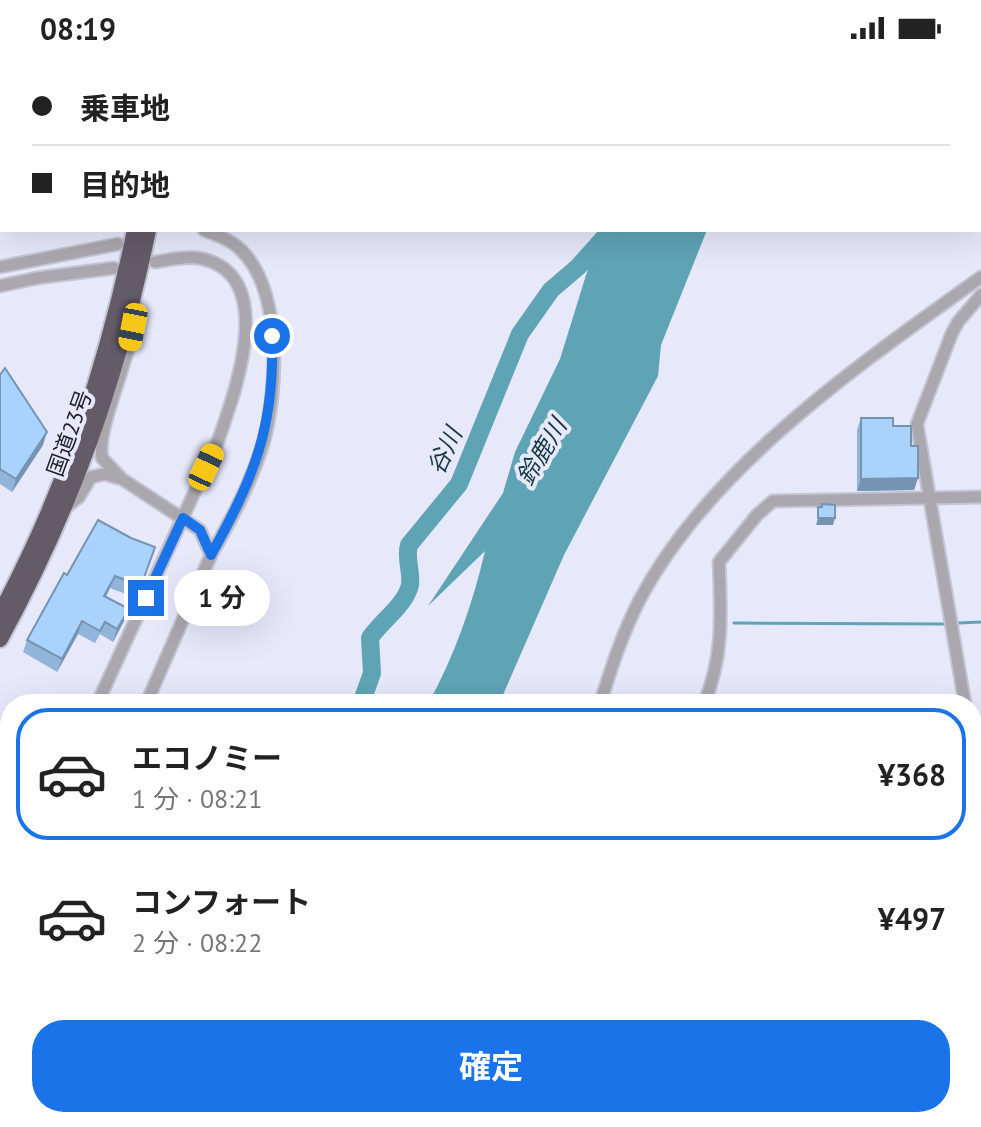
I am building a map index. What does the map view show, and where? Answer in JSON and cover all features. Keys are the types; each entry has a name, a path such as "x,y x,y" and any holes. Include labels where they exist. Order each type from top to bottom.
{"highway":[{"name":"国道23号","path":"0,639 31,582 65,508 99,421 132,306 139,232"},
{"name":"国道23号","path":"0,614 51,509 85,420 105,362 139,232"}],"street":[{"path":"150,694 211,555 259,456 269,411 273,366 269,314 260,277 249,259 233,244 208,232"},
{"path":"0,267 118,244"},
{"path":"102,694 218,441 230,407 241,358 247,310 239,287 220,267 195,258 155,262"},
{"path":"0,286 114,268"},
{"path":"603,694 638,603 658,568 703,508 741,468 799,416 981,277"},
{"path":"0,278 37,278"},
{"path":"963,694 917,424 952,333 981,295"},
{"path":"132,306 133,327 100,450 102,458 122,479 200,530 211,555"},
{"path":"65,508 79,497 91,477 105,474 122,479"},
{"path":"708,694 716,676 722,635 719,562 757,515 773,501 981,497"}],"water":[{"name":"鈴鹿川","path":"599,232 706,232 661,345 658,376 564,555 503,694 433,694 462,629 485,551 428,606 503,493 515,452 560,359"}],"building":[{"path":"5,368 47,432 16,479 0,469 0,375"},
{"path":"861,418 893,418 893,426 911,426 911,446 918,446 918,478 861,479"},
{"path":"822,504 835,505 835,518 818,518 818,507"},
{"path":"98,520 155,547 141,586 115,576 104,596 129,609 117,629 105,622 100,631 82,621 62,659 27,640"}],"waterway":[{"name":"谷川","path":"365,694 372,673 370,638 403,600 410,585 409,545 459,484 520,334 551,290 578,267 609,232"},
{"path":"959,623 981,622"},
{"path":"734,623 945,624"}],"route":[{"path":"146,598 183,518 200,530 211,555 250,478 263,441 271,397 272,336"}]}
